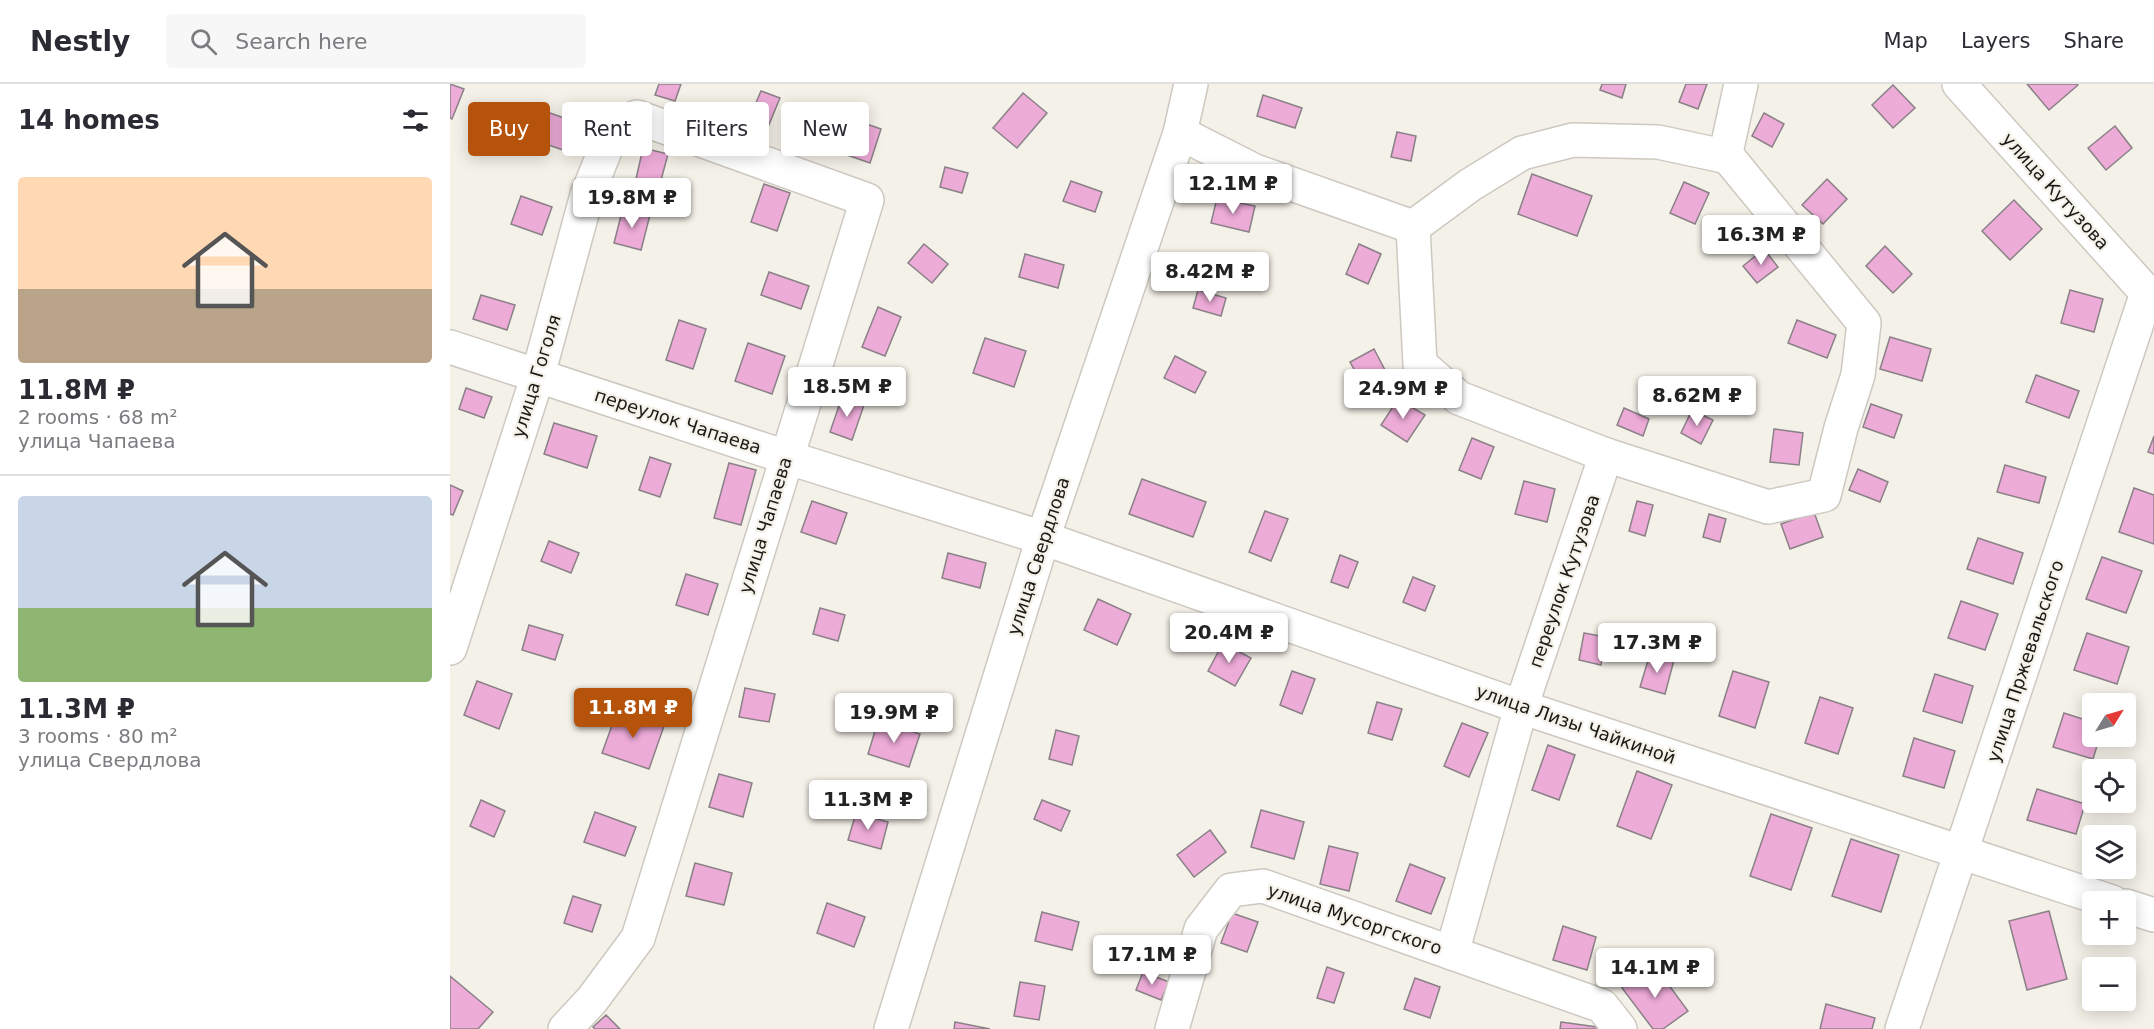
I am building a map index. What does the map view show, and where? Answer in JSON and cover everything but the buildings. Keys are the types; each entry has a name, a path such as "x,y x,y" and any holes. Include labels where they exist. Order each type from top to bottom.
{"street":[{"name":"улица Свердлова","path":"891,1029 1043,538 1180,133 1191,84"},
{"path":"1725,157 1741,84"},
{"name":"улица Кутузова","path":"1959,84 2151,293"},
{"name":"улица Чапаева","path":"565,1029 592,1000 638,938 867,200 652,122"},
{"path":"1180,133 1255,171 1413,227"},
{"path":"1573,140 1658,142 1725,157 1735,166 1864,323 1858,375 1840,428 1824,495 1768,507 1606,455 1459,398 1420,363 1413,227 1470,184 1522,153 1573,140"},
{"name":"улица Гоголя","path":"450,648 538,375 587,195 603,156"},
{"name":"улица Пржевальского","path":"1902,1029 2151,293"},
{"name":"переулок Чапаева","path":"450,346 786,457 1043,538"},
{"name":"переулок Кутузова","path":"1521,707 1606,455"},
{"name":"улица Лизы Чайкиной","path":"1043,538 1521,707 2082,892"},
{"name":"улица Мусоргского","path":"1452,953 1521,707"},
{"name":"улица Мусоргского","path":"1172,1029 1201,929 1231,890 1263,886 1602,1006 1620,1029"},
{"path":"2136,909 2154,915"}]}
